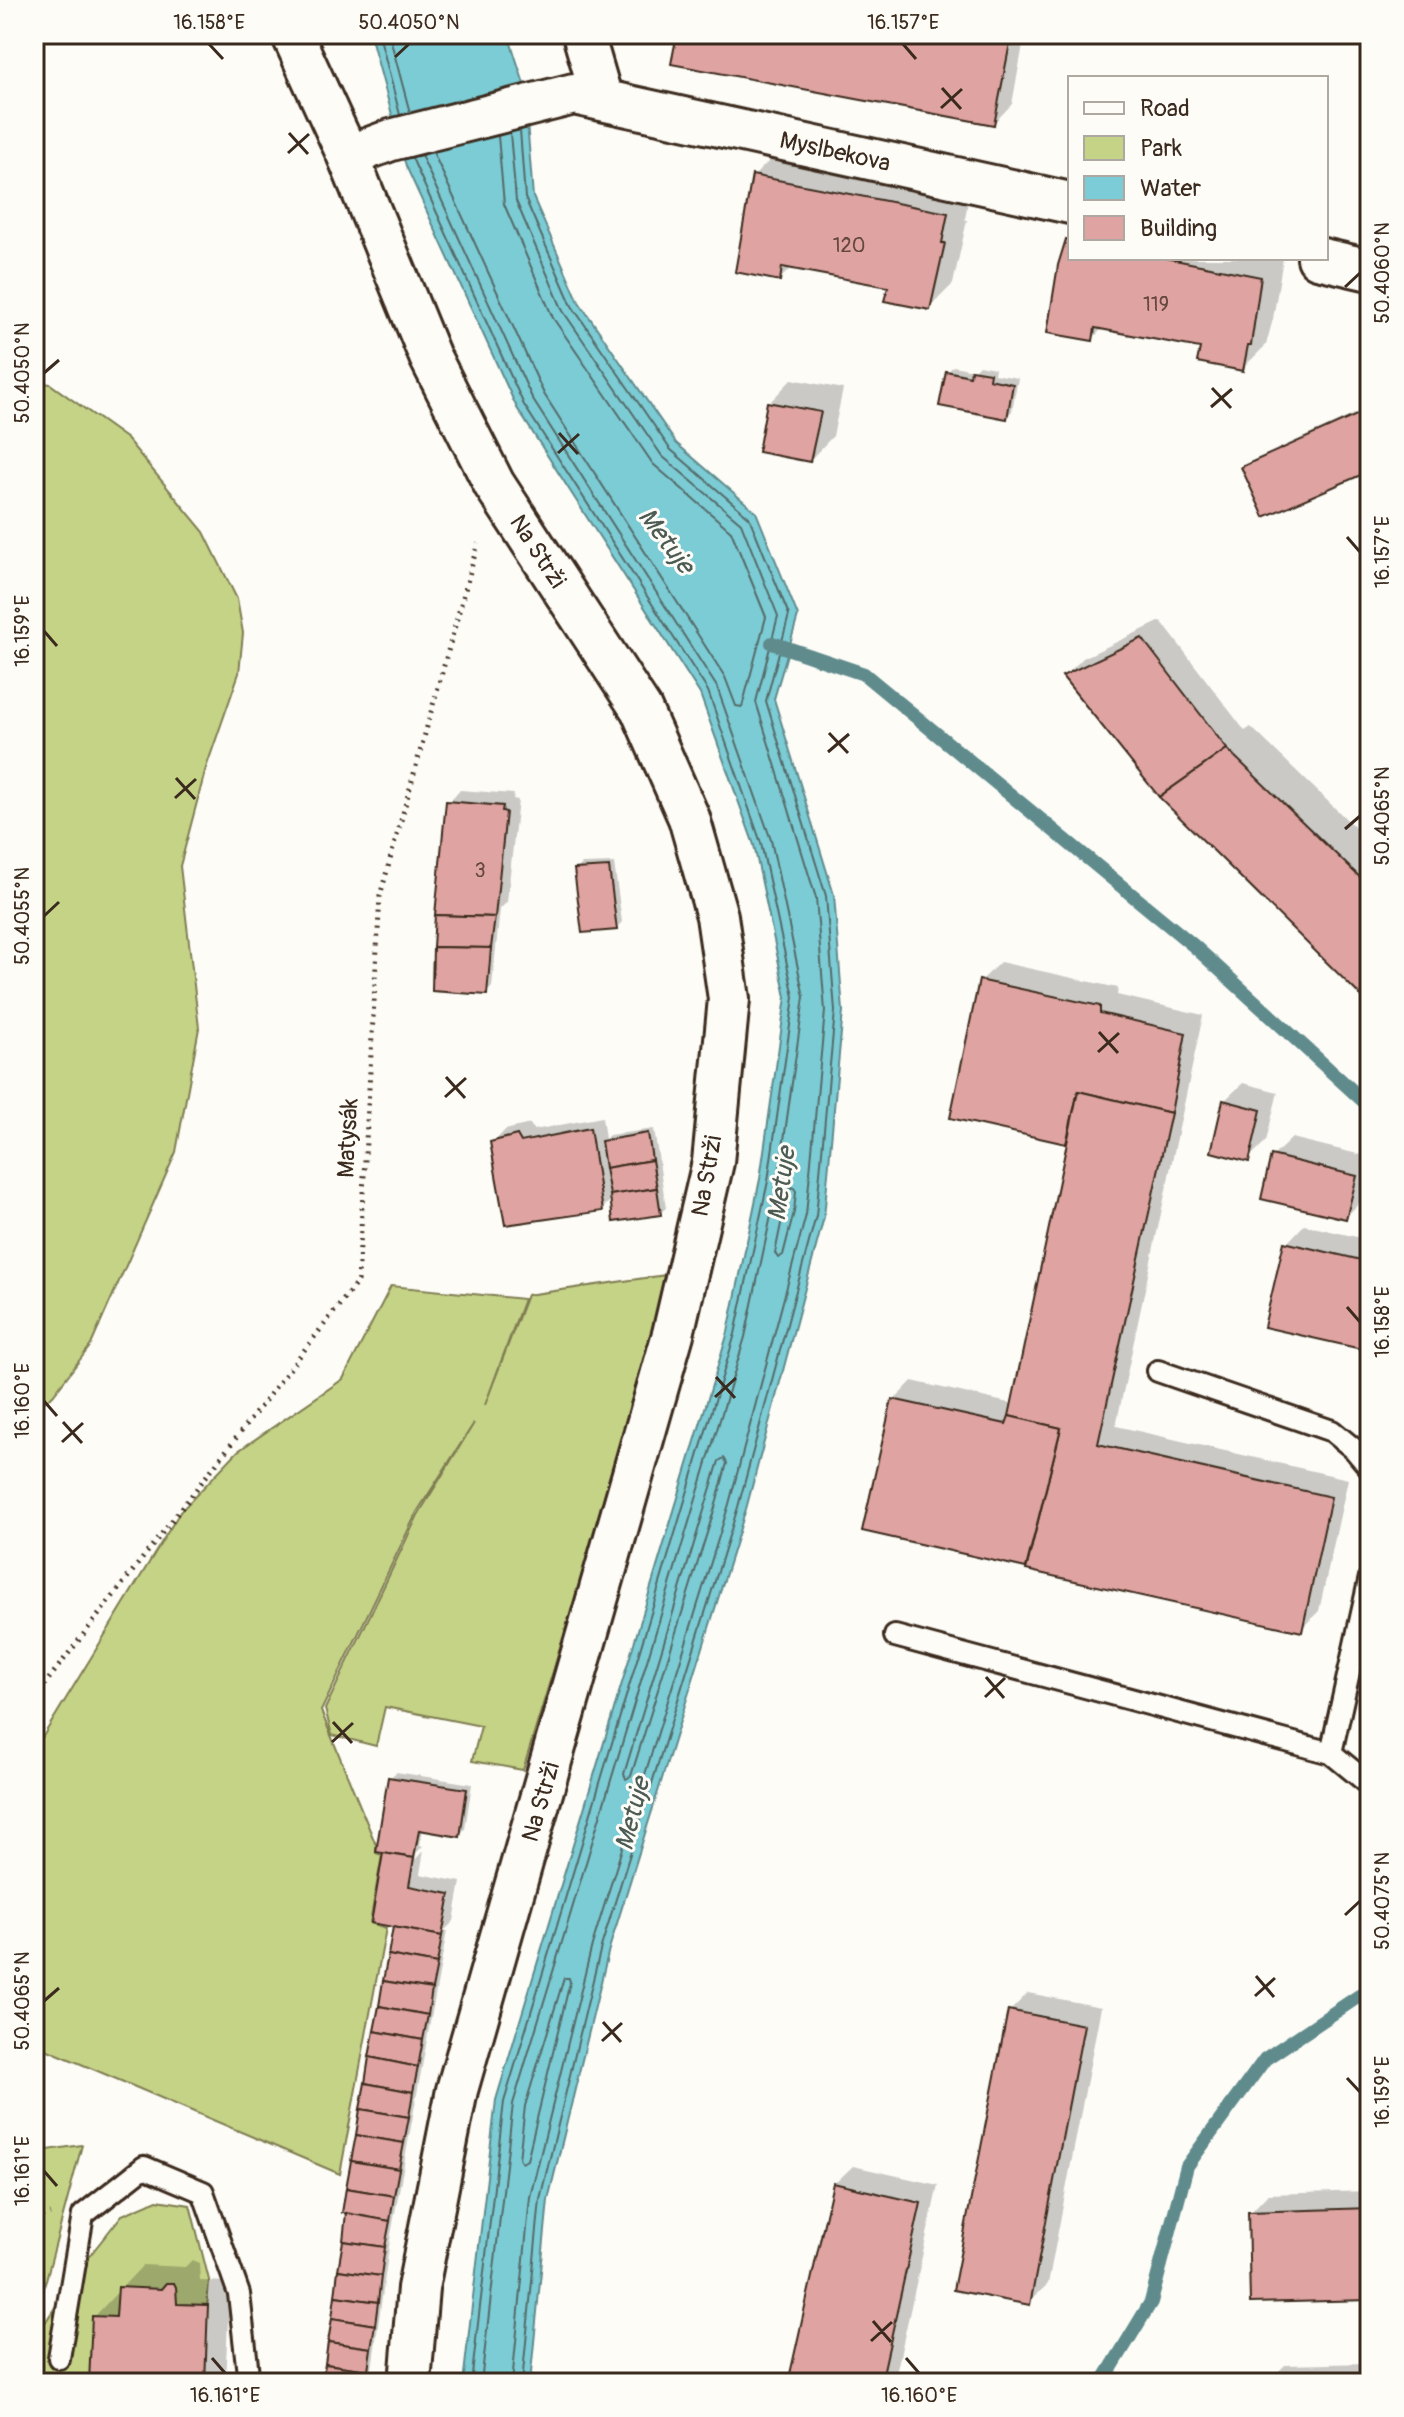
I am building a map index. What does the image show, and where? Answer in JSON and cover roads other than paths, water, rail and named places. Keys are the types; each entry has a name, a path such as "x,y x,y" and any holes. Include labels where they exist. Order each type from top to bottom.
{"street":[{"name":"Na Strži","path":"292,34 348,156 430,357 494,484 641,709 689,818 717,916 729,999 713,1162 673,1334 457,2090 418,2288 410,2383"},
{"path":"348,156 391,140 588,97 583,34"},
{"name":"Myslbekova","path":"588,97 1068,203"},
{"path":"1327,260 1370,270"}],"lane":[{"path":"1158,1371 1332,1431 1354,1449 1370,1468"},
{"path":"1331,1753 1370,1577"},
{"path":"895,1636 1331,1753 1370,1785"},
{"path":"59,2358 83,2215 144,2167 203,2192 239,2294 249,2383"}],"water":[{"name":"Metuje","path":"370,34 508,34 524,84 533,197 579,302 676,443 756,512 798,616 774,699 834,895 843,1011 824,1217 746,1509 609,1949 548,2200 530,2383 463,2383 496,2100 728,1332 760,1179 786,997 754,845 700,694 517,408 406,166"}],"waterway":[{"path":"772,643 864,674 1194,946 1370,1107"},
{"path":"1102,2383 1151,2302 1187,2166 1265,2059 1359,1996 1370,1992"}]}
